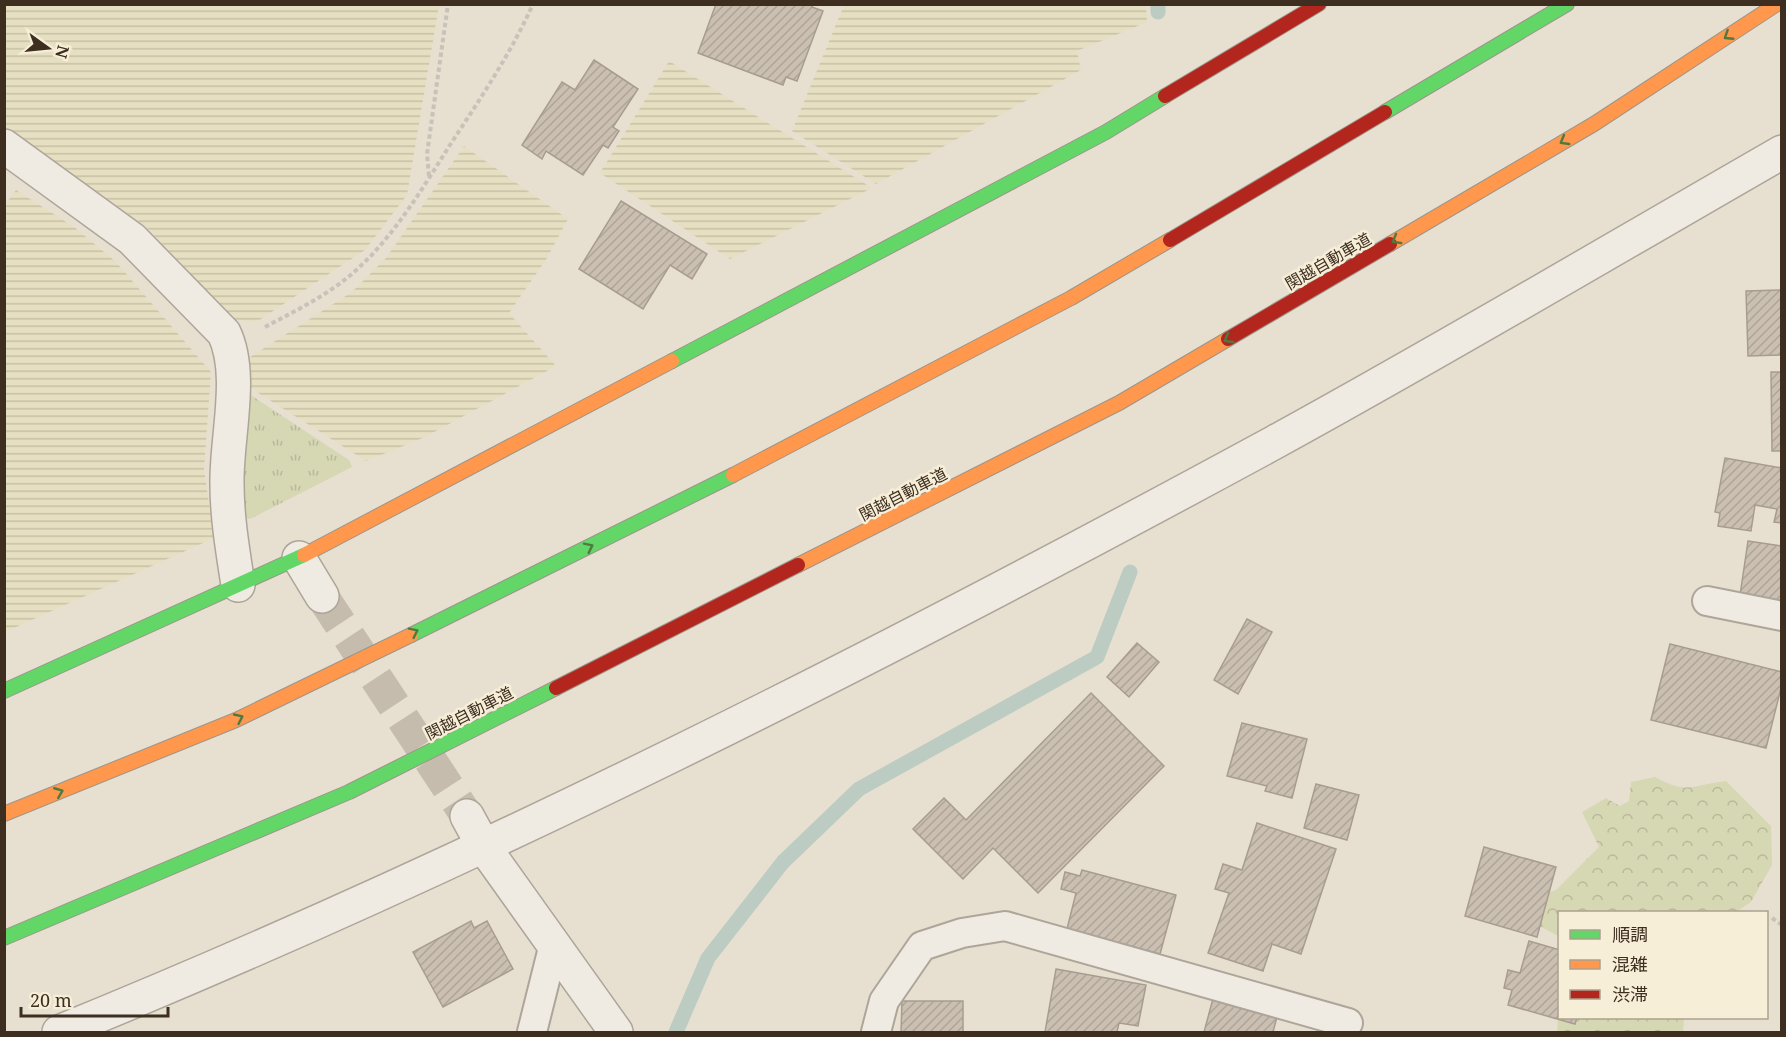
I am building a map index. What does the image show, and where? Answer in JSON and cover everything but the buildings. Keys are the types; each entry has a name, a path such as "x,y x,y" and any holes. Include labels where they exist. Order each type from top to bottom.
{"main road":[{"path":"4,691 299,558 1106,132 1319,4"},
{"path":"4,814 236,720 681,502 1071,298 1567,4"},
{"name":"関越自動車道","path":"4,938 348,792 1119,403 1594,123 1777,4"}],"street":[{"path":"4,146 132,239 193,299 224,333 231,346 233,380 226,484 229,526 238,585"},
{"path":"59,1032 484,847 767,710 1277,440 1782,152"},
{"path":"299,558 322,596"},
{"path":"467,816 484,847 615,1032"}],"lane":[{"path":"1707,601 1782,616"},
{"path":"876,1032 884,1001 922,946 962,933 1005,926 1348,1023"},
{"path":"532,1032 554,944"}],"path":[{"path":"429,177 427,154 448,4"},
{"path":"231,346 318,298 372,255 429,177 514,47 533,4"},
{"path":"1772,918 1782,925"}],"shaded area":[{"path":"5,5 439,5 407,195 365,250 258,321 235,320 144,225 5,127"},
{"path":"844,5 1146,5 1147,22 1077,51 1081,70 876,184 792,131"},
{"path":"669,61 872,188 730,259 600,173"},
{"path":"464,146 568,219 547,258 509,313 556,366 425,437 366,461 249,387 247,359 352,292 386,258"},
{"path":"16,190 74,227 116,262 211,372 204,469 214,538 5,632 4,206"}],"green space":[{"path":"246,392 349,460 352,467 250,519 244,518 239,495"},
{"path":"1655,777 1675,786 1690,787 1726,781 1771,826 1772,865 1751,902 1738,911 1558,911 1558,936 1525,918 1533,898 1556,890 1599,847 1582,812 1606,798 1620,806 1629,801 1631,782"},
{"path":"1558,1019 1684,1019 1683,1032 1557,1032"}],"waterway":[{"path":"1158,4 1158,12"},
{"path":"676,1032 708,958 783,862 859,789 1097,657 1130,572"}],"tunnel":[{"path":"322,596 467,816"}],"traffic: fast":[{"path":"1385,112 1567,4"},
{"path":"672,361 1106,132 1165,96"},
{"path":"411,635 733,475"},
{"path":"4,691 304,555"},
{"path":"4,938 349,792 556,688"}],"traffic: slow":[{"path":"1390,244 1594,124 1777,4"},
{"path":"733,475 1071,298 1170,240"},
{"path":"798,565 1119,403 1228,339"},
{"path":"304,555 672,361"},
{"path":"4,814 236,720 411,635"}],"traffic: jam":[{"path":"1165,96 1319,4"},
{"path":"1170,240 1385,112"},
{"path":"1228,339 1390,244"},
{"path":"556,688 798,565"}]}
